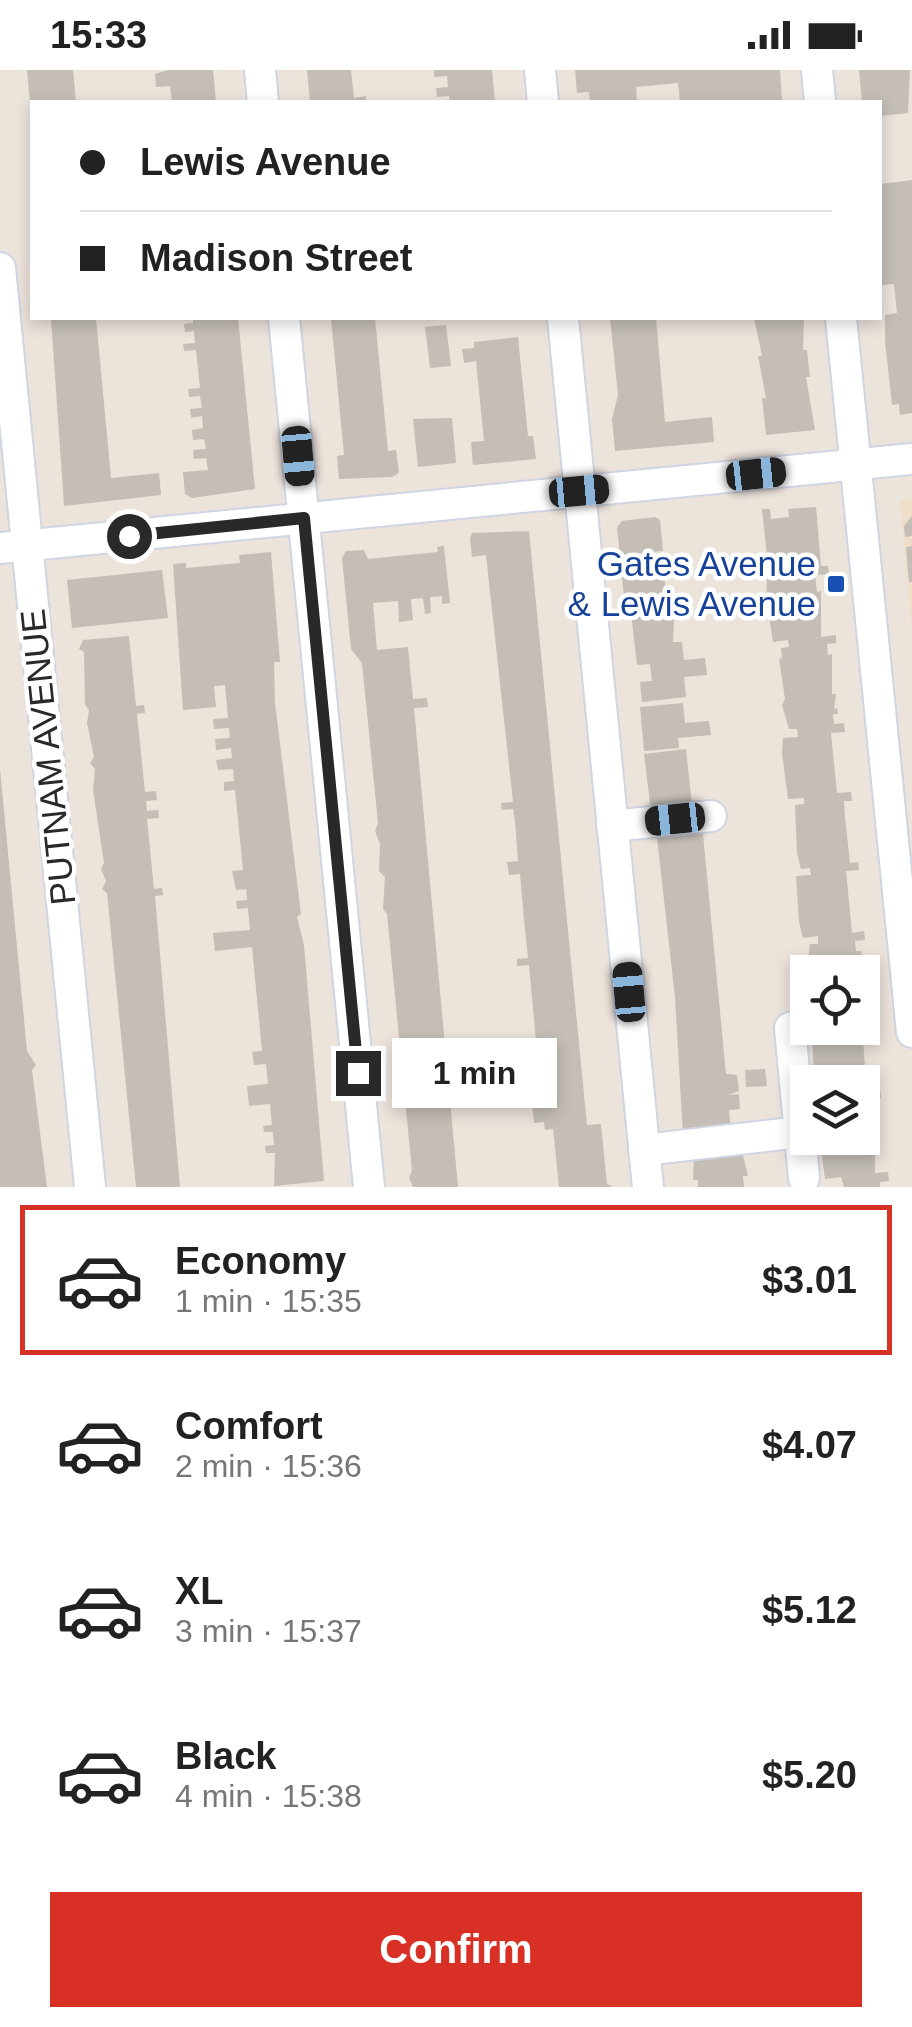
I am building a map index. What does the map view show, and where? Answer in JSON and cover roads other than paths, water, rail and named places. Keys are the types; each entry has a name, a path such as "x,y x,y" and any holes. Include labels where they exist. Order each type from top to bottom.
{"street":[{"path":"260,70 263,100"},
{"path":"540,70 543,100"},
{"path":"817,70 820,100"},
{"name":"PUTNAM AVENUE","path":"0,268 14,547 90,1187"},
{"path":"284,320 369,1187"},
{"path":"563,320 648,1187"},
{"path":"841,320 912,1032"},
{"path":"14,547 912,458"},
{"path":"612,826 711,816"},
{"path":"644,1150 790,1133"},
{"path":"802,1155 804,1178"}],"place":[{"name":"Gates Avenue & Lewis Avenue","path":"836,584"}]}
